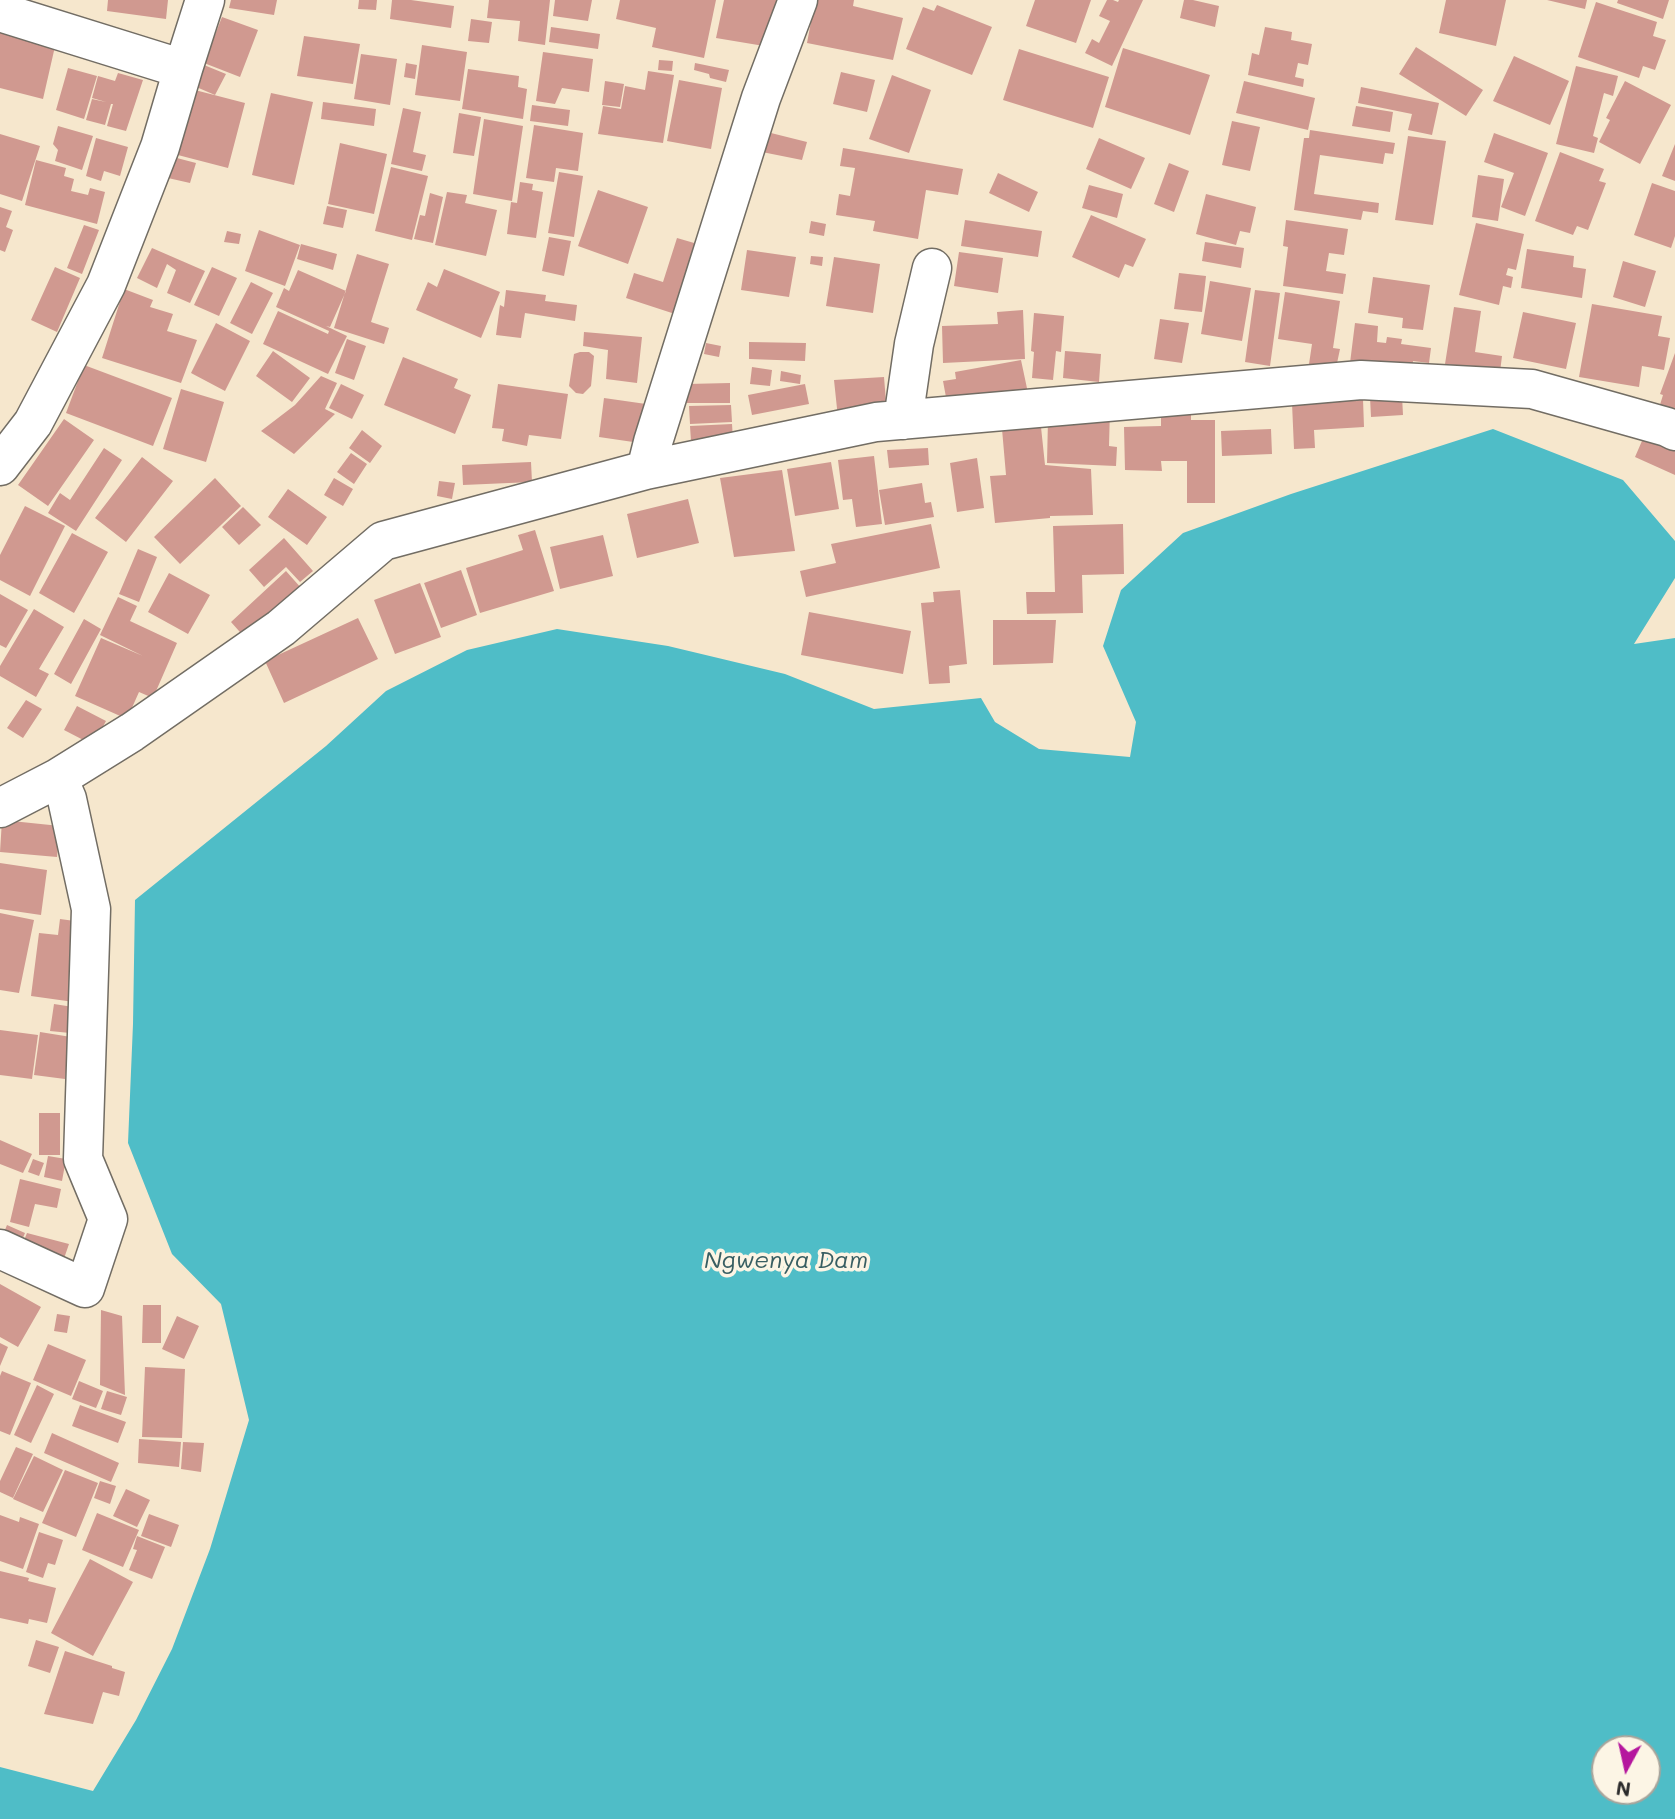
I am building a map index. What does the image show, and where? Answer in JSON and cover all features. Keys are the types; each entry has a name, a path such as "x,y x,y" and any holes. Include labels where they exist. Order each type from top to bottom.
{"street":[{"path":"0,466 16,418 106,285 160,148 205,0"},
{"path":"646,470 761,98 799,0"},
{"path":"0,12 183,69"},
{"path":"903,420 914,344 932,268"},
{"path":"0,807 58,778 132,732 281,628 383,541 646,470 876,422 1361,380 1532,389 1675,431"},
{"path":"0,1249 85,1288 108,1219 83,1159 91,909 67,799 58,778"}],"water":[{"name":"Ngwenya Dam","path":"1493,429 1623,480 1675,541 1675,578 1634,644 1675,638 1675,1819 0,1819 0,1767 93,1791 136,1720 172,1649 210,1549 249,1420 221,1304 172,1254 128,1143 135,900 326,746 386,691 467,650 557,629 668,646 785,674 874,709 981,698 995,722 1039,749 1130,757 1136,722 1103,646 1121,590 1183,533 1291,494"}],"building":[{"path":"108,0 168,0 166,19 107,11"},
{"path":"231,0 277,0 274,15 229,8"},
{"path":"359,0 377,0 376,10 358,9"},
{"path":"392,0 454,6 451,28 390,19"},
{"path":"489,0 550,0 545,45 518,41 520,21 487,18"},
{"path":"555,0 592,0 588,21 553,16"},
{"path":"620,0 716,0 704,58 652,47 656,28 616,19"},
{"path":"724,0 782,0 776,48 716,38"},
{"path":"815,0 854,0 853,6 903,18 893,60 807,43"},
{"path":"1035,0 1091,0 1076,43 1026,26"},
{"path":"1107,0 1143,0 1112,66 1085,53 1092,39 1099,43 1110,21 1099,16"},
{"path":"1184,0 1219,6 1215,27 1180,18"},
{"path":"1446,0 1506,0 1496,46 1439,33"},
{"path":"1547,0 1587,0 1585,9"},
{"path":"1618,0 1669,0 1663,19 1617,3"},
{"path":"1596,2 1657,22 1653,36 1666,40 1655,70 1643,66 1639,78 1578,57"},
{"path":"937,5 992,27 972,75 906,49 923,7 934,11"},
{"path":"222,17 258,30 240,77 204,63"},
{"path":"471,19 492,22 489,43 468,41"},
{"path":"551,27 600,34 598,49 549,42"},
{"path":"1265,27 1292,32 1291,40 1312,44 1308,65 1298,63 1295,77 1304,79 1303,87 1248,75 1252,53 1259,55"},
{"path":"0,31 56,42 43,99 0,88"},
{"path":"304,36 360,44 353,84 297,76"},
{"path":"422,45 467,52 460,101 415,95"},
{"path":"1416,47 1483,90 1466,116 1399,74"},
{"path":"1123,48 1210,75 1190,135 1105,107"},
{"path":"1019,49 1109,77 1093,128 1003,100"},
{"path":"543,52 593,59 589,92 562,88 555,104 536,101"},
{"path":"361,54 397,59 390,105 354,99"},
{"path":"1514,56 1569,81 1550,125 1493,101"},
{"path":"659,60 673,61 672,71 658,70"},
{"path":"406,63 417,65 415,79 404,77"},
{"path":"695,63 729,70 726,82 694,70"},
{"path":"204,65 226,74 215,95 194,86"},
{"path":"1576,66 1618,76 1613,96 1604,93 1593,136 1598,138 1594,153 1556,144"},
{"path":"68,68 97,76 84,119 56,110"},
{"path":"468,69 519,76 518,87 527,89 523,119 462,109"},
{"path":"648,71 674,75 663,143 598,134 603,106 621,109 625,86 645,90"},
{"path":"841,72 875,80 867,112 833,104"},
{"path":"118,73 143,80 126,131 107,126 113,104 105,125 86,120 92,99 106,102 92,98 98,76 115,81"},
{"path":"892,75 931,90 909,153 869,139"},
{"path":"679,80 722,88 711,149 667,141"},
{"path":"605,81 624,84 620,107 602,105"},
{"path":"1244,81 1315,98 1308,130 1236,113"},
{"path":"1625,81 1671,105 1640,164 1599,142 1610,120 1606,118"},
{"path":"1361,87 1439,103 1432,135 1408,130 1412,114 1358,103"},
{"path":"191,89 245,103 228,168 174,154"},
{"path":"271,93 313,102 294,185 252,175"},
{"path":"323,102 376,109 374,126 321,119"},
{"path":"532,105 570,110 568,126 530,121"},
{"path":"1356,106 1393,112 1390,132 1352,126"},
{"path":"403,108 421,112 413,152 426,155 422,171 391,164"},
{"path":"459,113 481,117 474,156 453,153"},
{"path":"484,119 523,126 512,201 473,194"},
{"path":"1232,121 1260,127 1250,171 1222,165"},
{"path":"534,125 583,133 578,171 556,168 554,182 526,178"},
{"path":"58,126 93,136 82,170 55,161 58,150 53,144"},
{"path":"1310,130 1395,143 1393,154 1385,153 1383,164 1320,155 1314,194 1379,203 1378,213 1363,211 1361,220 1294,210 1304,138 1309,138"},
{"path":"763,131 807,142 802,160 757,151"},
{"path":"1494,133 1548,153 1525,216 1501,207 1514,173 1484,162"},
{"path":"0,134 40,146 22,201 0,194"},
{"path":"1408,136 1446,141 1433,225 1395,220"},
{"path":"96,138 128,147 120,176 104,171 101,181 86,176"},
{"path":"1099,138 1145,158 1131,189 1086,169"},
{"path":"340,143 387,154 374,214 328,204"},
{"path":"1675,144 1675,181 1662,176"},
{"path":"843,148 963,169 958,195 926,190 918,239 873,231 875,221 836,215 839,194 850,196 855,168 840,166"},
{"path":"1560,152 1604,169 1599,181 1606,183 1588,230 1577,226 1573,235 1535,221"},
{"path":"173,157 196,163 190,183 168,178"},
{"path":"36,160 66,168 64,176 74,179 71,191 88,195 90,188 105,192 97,224 25,205"},
{"path":"1169,163 1189,171 1174,212 1154,204"},
{"path":"391,167 428,176 412,240 375,231"},
{"path":"559,172 583,176 574,237 548,233"},
{"path":"998,173 1038,192 1029,212 989,193"},
{"path":"1478,175 1504,179 1498,221 1472,217"},
{"path":"520,182 533,184 532,190 543,192 536,238 507,234 511,202 517,203"},
{"path":"1652,183 1675,191 1675,236 1671,248 1634,235"},
{"path":"1089,185 1123,194 1117,218 1082,208"},
{"path":"598,190 648,207 628,264 578,246"},
{"path":"447,192 467,195 465,203 497,210 486,256 435,245"},
{"path":"430,193 443,197 433,243 414,239 420,215 425,216"},
{"path":"1206,194 1256,207 1250,233 1240,231 1236,245 1196,234"},
{"path":"327,206 347,210 343,228 323,224"},
{"path":"0,207 12,211 6,227 13,230 5,252 0,250"},
{"path":"1091,215 1146,239 1133,267 1125,264 1119,278 1072,257"},
{"path":"965,220 1042,231 1038,257 961,246"},
{"path":"1286,220 1348,229 1344,255 1329,253 1326,271 1346,274 1343,294 1283,286 1288,247 1283,246"},
{"path":"811,221 826,224 824,236 809,233"},
{"path":"1476,223 1524,234 1516,270 1508,268 1506,275 1513,277 1511,288 1503,286 1499,305 1459,295"},
{"path":"84,225 99,230 82,274 67,268"},
{"path":"259,230 300,245 285,286 245,271"},
{"path":"227,231 241,234 239,244 224,242"},
{"path":"549,237 571,241 564,276 542,271"},
{"path":"677,238 701,245 678,315 626,298 634,273 663,282"},
{"path":"1205,242 1244,248 1241,268 1202,261"},
{"path":"301,244 337,254 333,270 297,259"},
{"path":"152,248 205,271 190,303 167,293 176,270 167,264 157,288 137,278"},
{"path":"1527,249 1574,256 1573,267 1586,269 1582,298 1521,288"},
{"path":"747,250 796,257 789,297 741,290"},
{"path":"959,252 1003,258 998,293 954,286"},
{"path":"357,254 389,264 371,322 389,328 384,344 334,328"},
{"path":"811,256 823,257 822,266 810,264"},
{"path":"834,257 880,264 873,313 826,306"},
{"path":"1623,261 1656,271 1645,307 1613,297"},
{"path":"55,267 80,278 57,332 31,320"},
{"path":"212,267 237,278 219,316 194,305"},
{"path":"444,269 500,292 481,338 416,310 428,282 437,287"},
{"path":"298,270 346,291 330,327 326,326 347,336 328,374 263,344 278,311 328,334 329,331 276,307 284,288 289,291"},
{"path":"1179,273 1206,276 1202,312 1174,309"},
{"path":"1373,277 1430,285 1423,330 1402,328 1403,318 1368,313"},
{"path":"1210,281 1251,288 1242,341 1201,334"},
{"path":"251,282 273,293 252,334 230,323"},
{"path":"124,289 153,300 150,307 173,314 167,331 197,340 181,383 102,358"},
{"path":"506,290 546,295 545,301 577,305 575,321 525,313 521,338 496,335 500,305 504,307"},
{"path":"1255,290 1280,293 1270,366 1245,362"},
{"path":"1285,292 1340,301 1333,348 1340,349 1336,368 1309,364 1312,344 1278,339"},
{"path":"1592,304 1662,316 1658,336 1670,338 1664,370 1642,366 1639,387 1579,377"},
{"path":"1454,307 1481,311 1475,352 1502,356 1500,372 1445,364"},
{"path":"1023,310 1025,359 943,363 942,326 998,324 997,312"},
{"path":"1523,312 1576,323 1566,369 1513,358"},
{"path":"1034,313 1064,316 1061,352 1056,351 1053,380 1032,378"},
{"path":"1160,319 1189,323 1182,363 1154,359"},
{"path":"216,323 250,341 225,391 191,373"},
{"path":"1355,323 1378,326 1377,342 1386,343 1387,337 1402,339 1401,344 1431,348 1429,363 1413,361 1412,371 1350,363"},
{"path":"584,332 642,337 637,383 606,379 608,350 583,346"},
{"path":"347,339 366,346 354,380 335,373"},
{"path":"749,342 806,343 805,361 749,359"},
{"path":"706,343 721,346 719,357 704,354"},
{"path":"273,351 310,378 292,402 256,376"},
{"path":"1065,351 1101,354 1099,382 1063,378"},
{"path":"589,352 594,356 591,386 583,394 576,393 569,386 574,354"},
{"path":"1675,353 1675,414 1659,408 1663,395 1660,394"},
{"path":"403,357 458,379 454,388 471,395 455,434 384,405"},
{"path":"1021,360 1028,393 948,408 943,381 956,379 955,372"},
{"path":"84,365 172,398 153,446 66,413"},
{"path":"752,367 772,370 770,386 750,384"},
{"path":"781,371 801,375 800,384 780,381"},
{"path":"321,376 337,383 325,409 335,414 294,454 261,431 295,405"},
{"path":"884,377 887,414 838,418 834,380"},
{"path":"730,383 730,403 687,403 687,384"},
{"path":"341,384 364,395 352,419 329,408"},
{"path":"498,384 568,394 561,439 529,435 527,446 502,441 504,429 492,428"},
{"path":"805,384 809,404 752,415 748,395"},
{"path":"181,389 224,402 206,462 163,449"},
{"path":"1402,396 1403,415 1371,417 1370,397"},
{"path":"604,398 646,404 640,443 599,437"},
{"path":"1363,399 1364,427 1314,430 1315,448 1294,449 1292,403"},
{"path":"731,405 732,422 690,424 689,406"},
{"path":"1161,406 1191,406 1191,420 1215,420 1215,503 1187,503 1187,461 1161,461 1162,471 1125,470 1124,427 1161,426"},
{"path":"1110,409 1109,446 1117,447 1116,466 1047,463 1048,419"},
{"path":"64,419 94,440 48,506 18,485"},
{"path":"732,424 733,439 691,441 690,426"},
{"path":"1041,427 1045,465 1091,469 1093,515 1050,516 995,523 990,476 1006,475 1002,429"},
{"path":"1271,429 1272,454 1222,456 1221,431"},
{"path":"362,430 382,446 370,463 349,448"},
{"path":"1645,434 1675,447 1675,475 1635,457"},
{"path":"104,448 122,460 76,531 48,513 60,493 70,500"},
{"path":"928,448 929,465 889,468 887,450"},
{"path":"351,453 367,464 354,484 337,472"},
{"path":"874,456 882,524 856,527 852,499 843,500 838,460"},
{"path":"142,457 173,481 126,542 95,518"},
{"path":"977,458 984,508 957,512 950,463"},
{"path":"531,462 532,482 463,485 462,465"},
{"path":"831,462 839,509 795,516 787,469"},
{"path":"782,470 795,551 734,557 720,478"},
{"path":"215,478 241,506 180,564 154,537"},
{"path":"334,478 353,489 343,506 324,495"},
{"path":"439,481 455,483 452,499 437,496"},
{"path":"922,483 925,503 931,502 934,517 885,525 879,490"},
{"path":"288,489 327,517 307,545 268,517"},
{"path":"688,499 699,543 637,558 627,514"},
{"path":"25,506 65,526 30,596 0,580 0,555"},
{"path":"243,507 261,525 239,545 222,527"},
{"path":"931,524 940,568 806,597 800,571 836,563 831,544"},
{"path":"1123,524 1124,574 1082,575 1083,613 1027,614 1026,592 1055,592 1053,526"},
{"path":"535,530 554,591 480,613 466,568 523,550 518,535"},
{"path":"72,533 108,552 74,613 39,593"},
{"path":"603,535 613,576 560,589 550,547"},
{"path":"284,538 313,571 300,582 286,567 264,587 249,570"},
{"path":"138,549 157,557 139,602 119,594"},
{"path":"461,570 477,615 441,628 424,583"},
{"path":"286,571 302,589 247,640 231,622"},
{"path":"169,573 210,595 188,634 148,612"},
{"path":"420,583 441,637 395,654 374,600"},
{"path":"960,590 967,664 949,666 950,683 929,684 921,603 934,602 933,592"},
{"path":"0,594 28,610 6,648 0,645"},
{"path":"118,597 137,606 130,621 177,643 153,698 139,692 127,719 75,696 101,638 143,656 100,635"},
{"path":"34,609 64,627 39,669 49,674 36,697 0,676 0,666"},
{"path":"809,612 911,631 903,674 801,655"},
{"path":"358,618 378,659 284,703 265,661"},
{"path":"84,619 101,629 71,684 54,674"},
{"path":"993,620 1056,620 1053,663 993,665"},
{"path":"26,700 42,709 23,738 7,728"},
{"path":"77,706 106,721 93,745 64,730"},
{"path":"2,820 60,826 57,857 0,852"},
{"path":"0,863 47,870 41,915 0,909"},
{"path":"0,913 34,920 19,993 0,990"},
{"path":"60,919 82,922 74,1002 31,996 39,933 58,935"},
{"path":"54,1004 73,1007 70,1033 50,1031"},
{"path":"0,1030 38,1035 32,1079 0,1075"},
{"path":"40,1032 71,1037 65,1079 34,1075"},
{"path":"39,1113 60,1113 60,1155 39,1155"},
{"path":"0,1140 32,1154 23,1173 0,1164"},
{"path":"48,1156 66,1159 62,1181 44,1177"},
{"path":"33,1159 44,1163 39,1176 28,1172"},
{"path":"20,1179 61,1189 57,1208 35,1204 29,1227 10,1222"},
{"path":"7,1225 25,1233 17,1252 0,1242"},
{"path":"27,1233 69,1244 59,1273 18,1255"},
{"path":"0,1284 41,1307 18,1347 0,1337"},
{"path":"143,1305 161,1305 161,1343 142,1343"},
{"path":"101,1310 122,1316 125,1395 100,1385"},
{"path":"57,1314 70,1316 67,1333 54,1331"},
{"path":"177,1316 199,1326 184,1359 162,1349"},
{"path":"0,1343 8,1347 0,1366"},
{"path":"48,1344 86,1360 71,1396 33,1380"},
{"path":"145,1367 185,1369 182,1438 142,1437"},
{"path":"2,1371 31,1383 10,1435 0,1431"},
{"path":"79,1381 103,1391 96,1408 72,1399"},
{"path":"37,1385 54,1394 31,1443 14,1435"},
{"path":"107,1391 127,1397 121,1415 101,1409"},
{"path":"80,1405 126,1422 118,1443 72,1426"},
{"path":"52,1433 119,1463 111,1482 44,1453"},
{"path":"139,1439 181,1442 179,1467 138,1463"},
{"path":"183,1442 204,1443 201,1472 181,1469"},
{"path":"16,1447 33,1454 13,1498 0,1492 0,1481"},
{"path":"34,1456 63,1470 43,1512 13,1499"},
{"path":"65,1470 98,1483 76,1537 42,1523"},
{"path":"100,1481 116,1486 110,1504 94,1498"},
{"path":"126,1489 150,1500 137,1527 113,1516"},
{"path":"97,1513 139,1530 123,1567 82,1550"},
{"path":"149,1514 179,1525 171,1547 141,1536"},
{"path":"0,1515 19,1522 20,1517 39,1524 23,1569 0,1561"},
{"path":"39,1532 63,1540 55,1565 48,1563 43,1578 26,1572"},
{"path":"137,1536 165,1547 152,1579 129,1570 137,1550 133,1549"},
{"path":"90,1559 133,1582 93,1656 51,1633"},
{"path":"0,1571 56,1588 47,1623 29,1619 28,1624 0,1618"},
{"path":"36,1640 59,1647 50,1673 28,1666"},
{"path":"65,1651 125,1672 119,1696 103,1692 93,1724 44,1714"}]}
